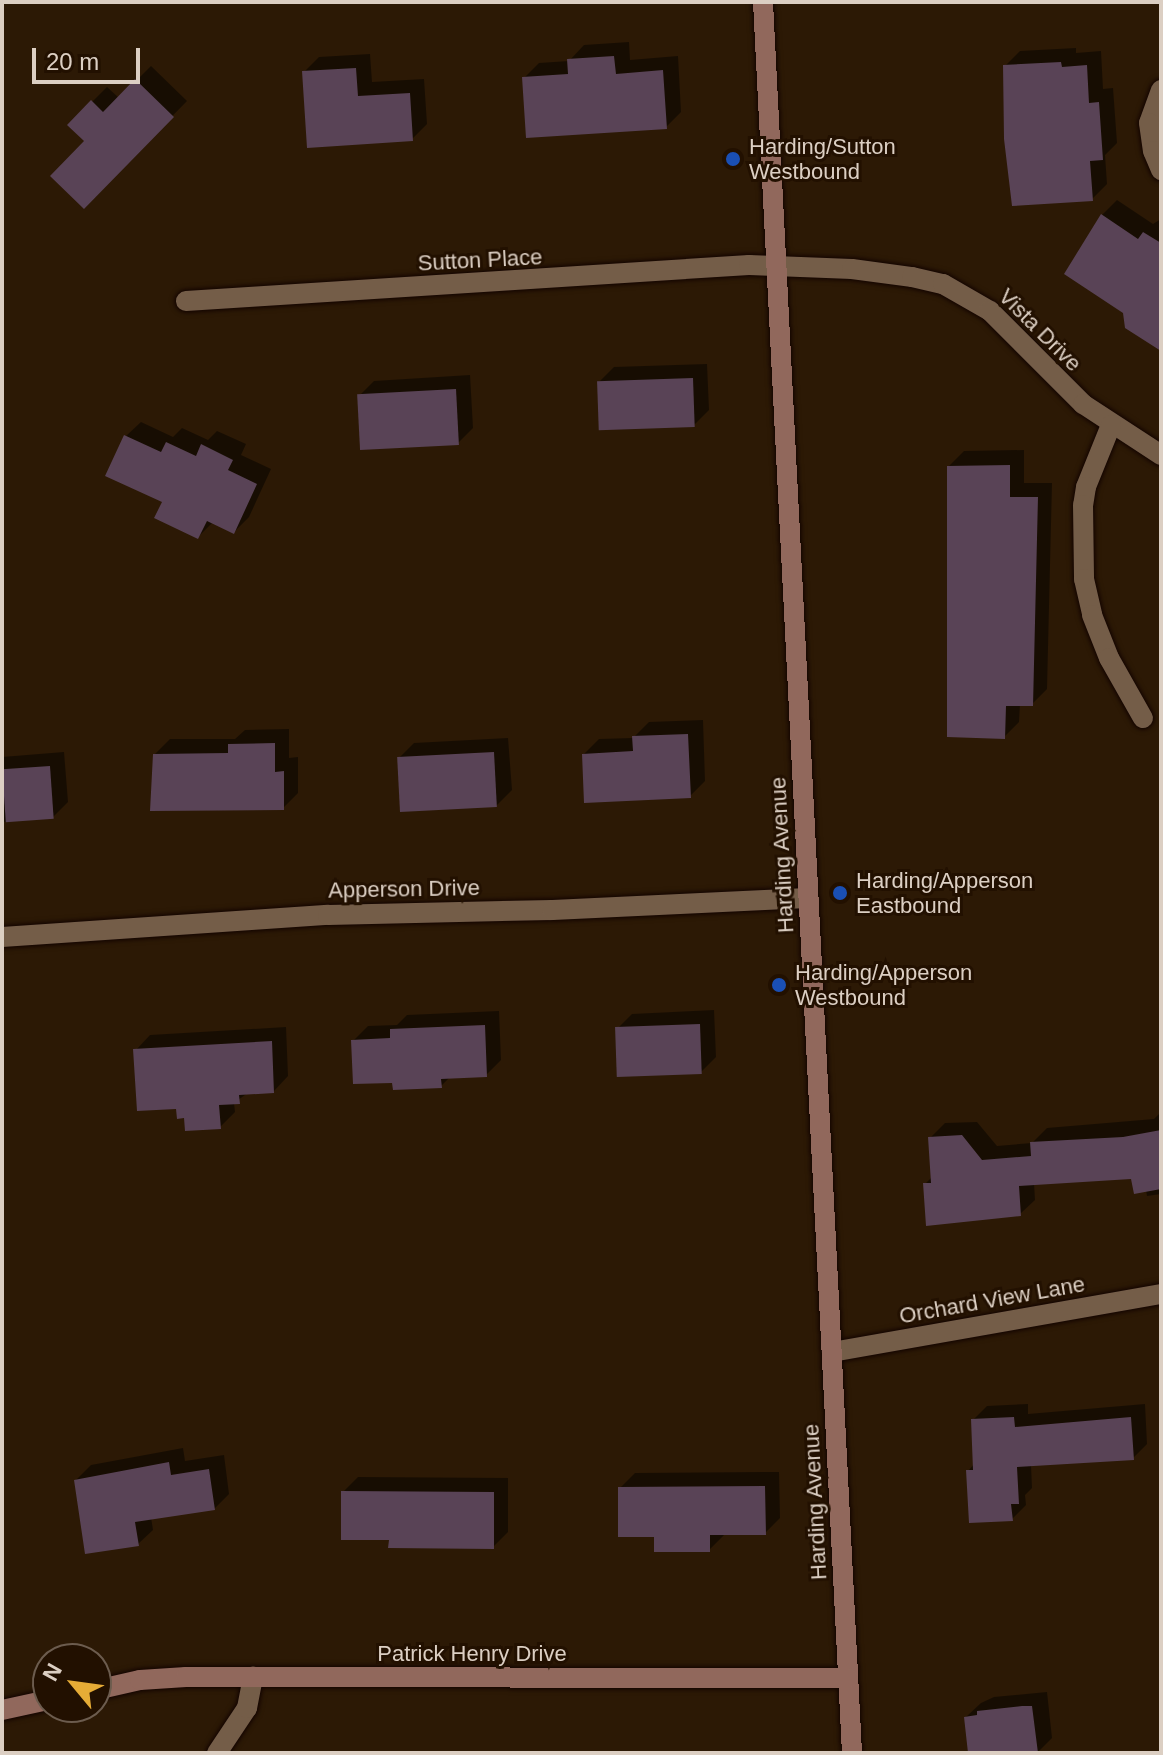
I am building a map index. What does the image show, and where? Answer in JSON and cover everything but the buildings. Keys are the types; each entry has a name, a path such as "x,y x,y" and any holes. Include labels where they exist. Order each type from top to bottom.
{"main road":[{"name":"Harding Avenue","path":"763,2 852,1753"},
{"name":"Patrick Henry Drive","path":"112,1686 140,1680 253,1677 848,1678"},
{"path":"2,1710 32,1703"}],"street":[{"path":"1161,90 1149,123 1153,151 1161,170"},
{"name":"Sutton Place","path":"186,301 584,278 646,270 776,265"},
{"name":"Vista Drive","path":"776,265 852,269 943,284 990,311 1055,380 1111,425 1161,455"},
{"path":"1111,425 1085,496 1081,542 1084,579 1092,615 1109,658 1143,718"},
{"name":"Apperson Drive","path":"2,937 328,915 552,910 808,898"},
{"name":"Orchard View Lane","path":"832,1352 1161,1294"},
{"path":"217,1753 247,1708 253,1677"}],"place":[{"name":"Harding/Sutton Westbound","path":"733,159"},
{"name":"Harding/Apperson Eastbound","path":"840,893"},
{"name":"Harding/Apperson Westbound","path":"779,985"}]}
